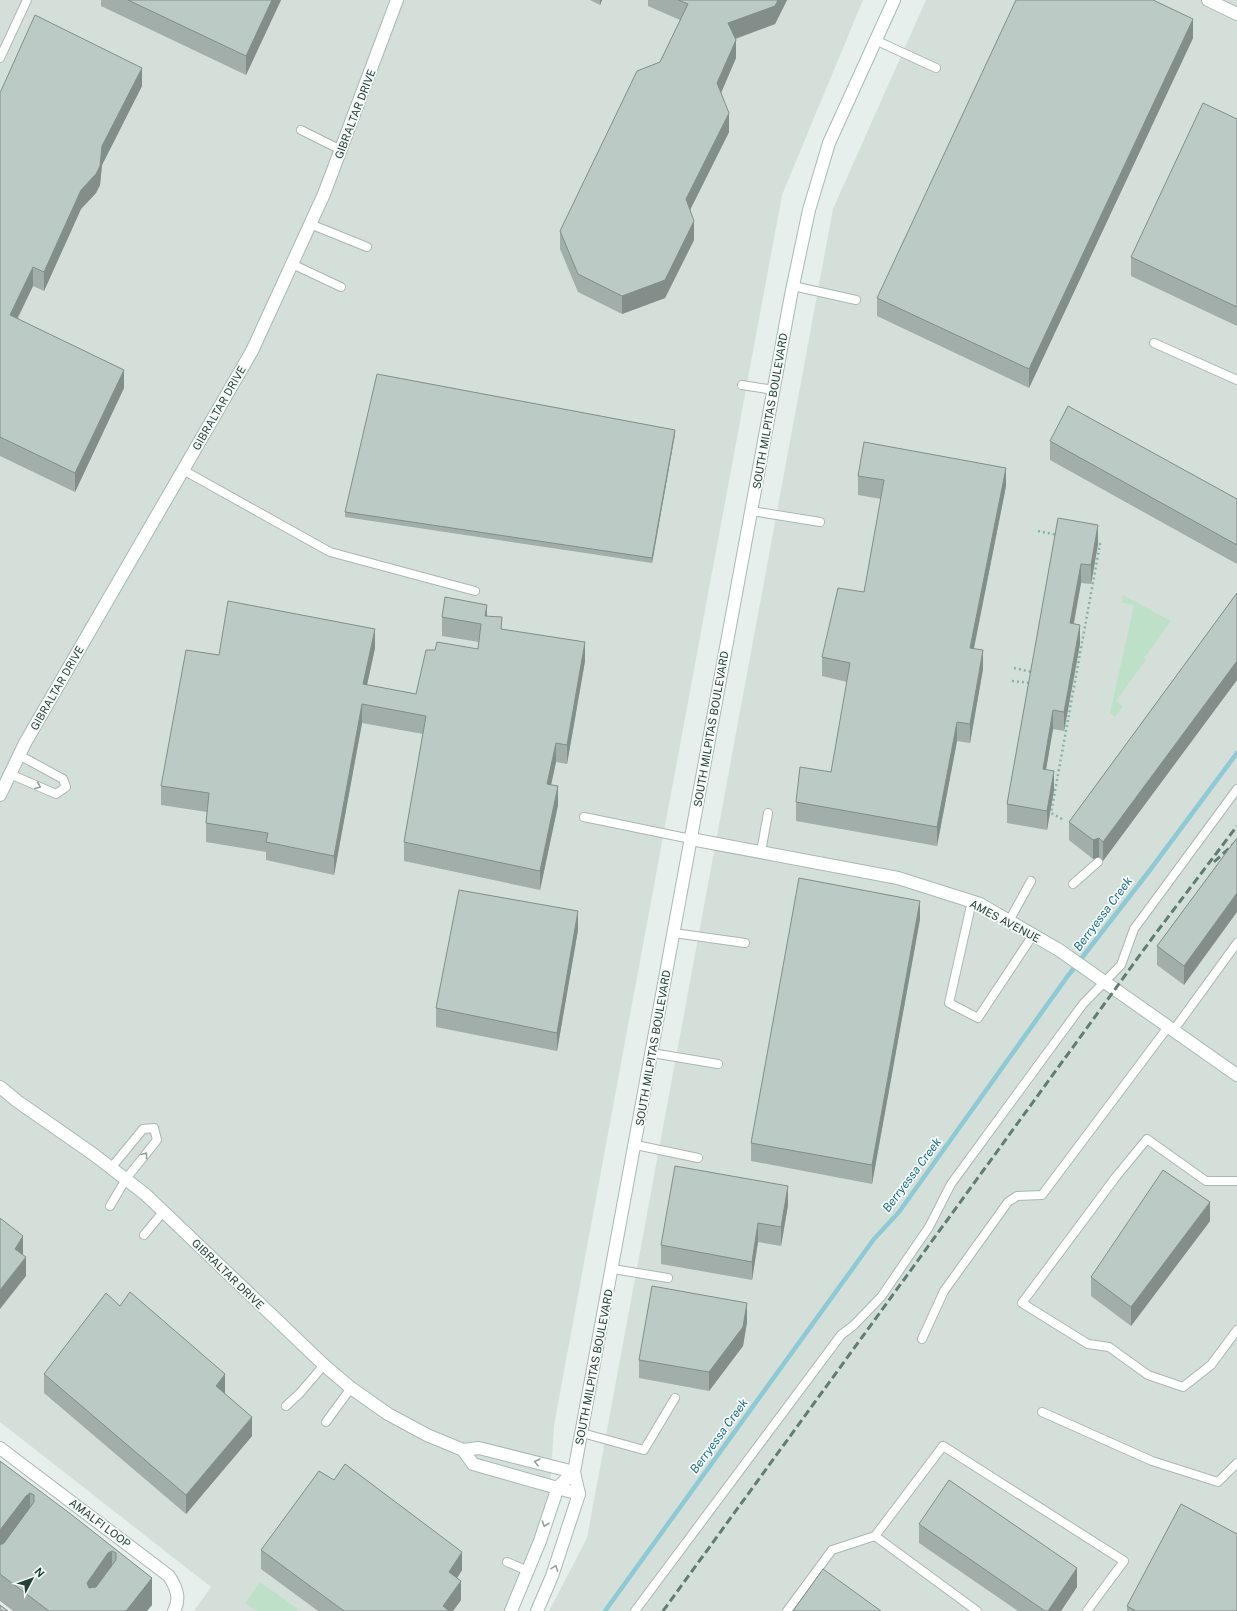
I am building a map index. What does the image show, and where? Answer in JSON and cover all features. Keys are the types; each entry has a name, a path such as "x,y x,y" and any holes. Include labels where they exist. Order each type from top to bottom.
{"street":[{"name":"GIBRALTAR DRIVE","path":"0,795 19,755 252,350 324,194 397,0"},
{"name":"SOUTH MILPITAS BOULEVARD","path":"579,1494 574,1472 636,1145 793,286 809,210 829,143 894,0"},
{"path":"1208,0 1237,14"},
{"name":"AMES AVENUE","path":"691,839 898,878 972,902 1059,950 1237,1075"},
{"name":"GIBRALTAR DRIVE","path":"0,1087 17,1102 126,1180 163,1212 324,1365 351,1388 388,1414 427,1435 463,1450 478,1448 574,1472"},
{"name":"AMALFI LOOP","path":"0,1448 169,1576 176,1586 178,1597 174,1611"},
{"name":"GIBRALTAR DRIVE","path":"463,1450 473,1464 579,1494"},
{"path":"511,1611 528,1571 558,1487 574,1472"},
{"path":"537,1611 552,1576 579,1494"}],"lane":[{"path":"0,58 27,0"},
{"path":"875,40 936,68"},
{"path":"301,130 341,150"},
{"path":"310,224 367,247"},
{"path":"292,264 341,286"},
{"path":"793,286 856,300"},
{"path":"1154,343 1237,380"},
{"path":"742,385 774,390"},
{"path":"183,470 330,552 475,591"},
{"path":"752,511 820,522"},
{"path":"10,774 56,794 66,787 63,779 19,755"},
{"path":"635,1611 841,1335 854,1325 881,1297 928,1227 952,1184 1083,1004 1102,980 1121,965 1134,929 1237,789"},
{"path":"761,852 768,813"},
{"path":"584,817 691,839"},
{"path":"1073,884 1098,862"},
{"path":"1009,922 1031,882"},
{"path":"972,902 949,1003 978,1018 1033,935"},
{"path":"674,933 745,943"},
{"path":"922,1338 944,1290 1008,1202 1017,1196 1042,1195 1237,943"},
{"path":"652,1053 718,1064"},
{"path":"110,1206 126,1180 157,1140 154,1128 143,1129 111,1168"},
{"path":"1237,1181 1206,1181 1147,1139 1115,1178 1022,1303 1088,1344 1108,1347 1148,1375 1183,1387 1211,1365 1237,1330"},
{"path":"636,1145 698,1158"},
{"path":"144,1235 163,1212"},
{"path":"613,1269 668,1278"},
{"path":"286,1406 300,1393 324,1365"},
{"path":"326,1422 351,1388"},
{"path":"582,1433 644,1450 675,1398"},
{"path":"1042,1412 1152,1461 1218,1482 1237,1463"},
{"path":"787,1611 832,1550 875,1536 943,1446 1124,1561 1088,1611"},
{"path":"875,1536 977,1611"},
{"path":"507,1562 528,1571"}],"path":[{"path":"1038,531 1058,535"},
{"path":"1062,819 1052,813 1100,544 1093,542"},
{"path":"1012,681 1030,684 1032,672 1014,668"},
{"path":"1067,686 1074,688"}],"shaded area":[{"path":"0,0 863,0 782,195 554,1425 547,1544 507,1611 194,1611 211,1587 0,1422"},
{"path":"926,0 1237,0 1237,1611 549,1611 587,1538 833,209"}],"green space":[{"path":"1123,595 1171,621 1144,658 1146,660 1116,701 1123,706 1115,717 1110,713 1134,605 1122,603"},
{"path":"260,1582 298,1609 296,1611 257,1611 245,1603"}],"building":[{"path":"128,0 272,0 246,56"},
{"path":"678,0 778,0 775,6 728,23 736,40 717,83 729,113 686,199 694,221 665,280 622,296 578,274 560,231 637,71 660,62 688,4"},
{"path":"1016,0 1153,0 1193,19 1029,369 877,298"},
{"path":"35,15 142,68 102,146 100,166 96,174 81,190 44,272 33,267 10,315 124,370 75,473 0,437 0,93"},
{"path":"1203,103 1237,119 1237,307 1131,257"},
{"path":"377,374 675,430 652,558 345,512"},
{"path":"1068,406 1237,499 1237,545 1050,441"},
{"path":"864,442 1006,468 970,648 983,650 970,724 957,722 937,827 796,802 800,767 831,772 850,663 822,657 838,588 864,592 884,480 858,476"},
{"path":"1058,518 1098,525 1091,565 1081,564 1070,623 1080,625 1064,712 1053,710 1043,769 1054,771 1047,811 1007,804"},
{"path":"1237,593 1237,661 1103,842 1099,838 1093,840 1069,822"},
{"path":"445,597 487,605 485,616 502,617 501,629 585,642 567,745 556,743 547,784 558,786 540,871 404,842 426,716 362,704 334,856 266,842 268,833 206,823 209,793 161,786 186,650 219,655 228,601 375,629 363,684 416,694 426,650 435,650 437,642 478,649 481,624 442,617"},
{"path":"1237,838 1237,893 1184,966 1157,946"},
{"path":"799,878 920,901 872,1165 751,1143"},
{"path":"459,890 578,911 557,1033 436,1008"},
{"path":"675,1166 788,1186 781,1227 758,1223 752,1262 661,1245"},
{"path":"1163,1170 1210,1202 1131,1307 1091,1277"},
{"path":"0,1218 23,1236 15,1249 26,1257 0,1290"},
{"path":"652,1286 747,1303 743,1327 709,1372 639,1360"},
{"path":"130,1292 225,1374 216,1386 252,1417 186,1495 44,1374 106,1293 120,1306"},
{"path":"0,1461 152,1578 126,1611 49,1611 0,1574 0,1545 4,1543 34,1502 34,1495 30,1493 26,1496 0,1530","holes":["112,1551 116,1553 116,1560 96,1587 89,1588 87,1583 108,1553"]},
{"path":"345,1464 462,1552 449,1572 461,1581 443,1606 449,1611 344,1611 261,1550 319,1471 334,1480"},
{"path":"949,1480 1077,1568 1048,1611 1045,1611 919,1524"},
{"path":"1181,1504 1237,1534 1237,1611 1136,1611 1127,1606"},
{"path":"823,1569 881,1611 793,1611"},
{"path":"0,1605 8,1611 0,1611"}],"waterway":[{"name":"Berryessa Creek","path":"605,1611 874,1239 899,1212 1067,977 1150,870 1237,753"}],"railway":[{"path":"663,1611 1153,937 1237,826"},
{"path":"1214,862 1237,841"}]}
